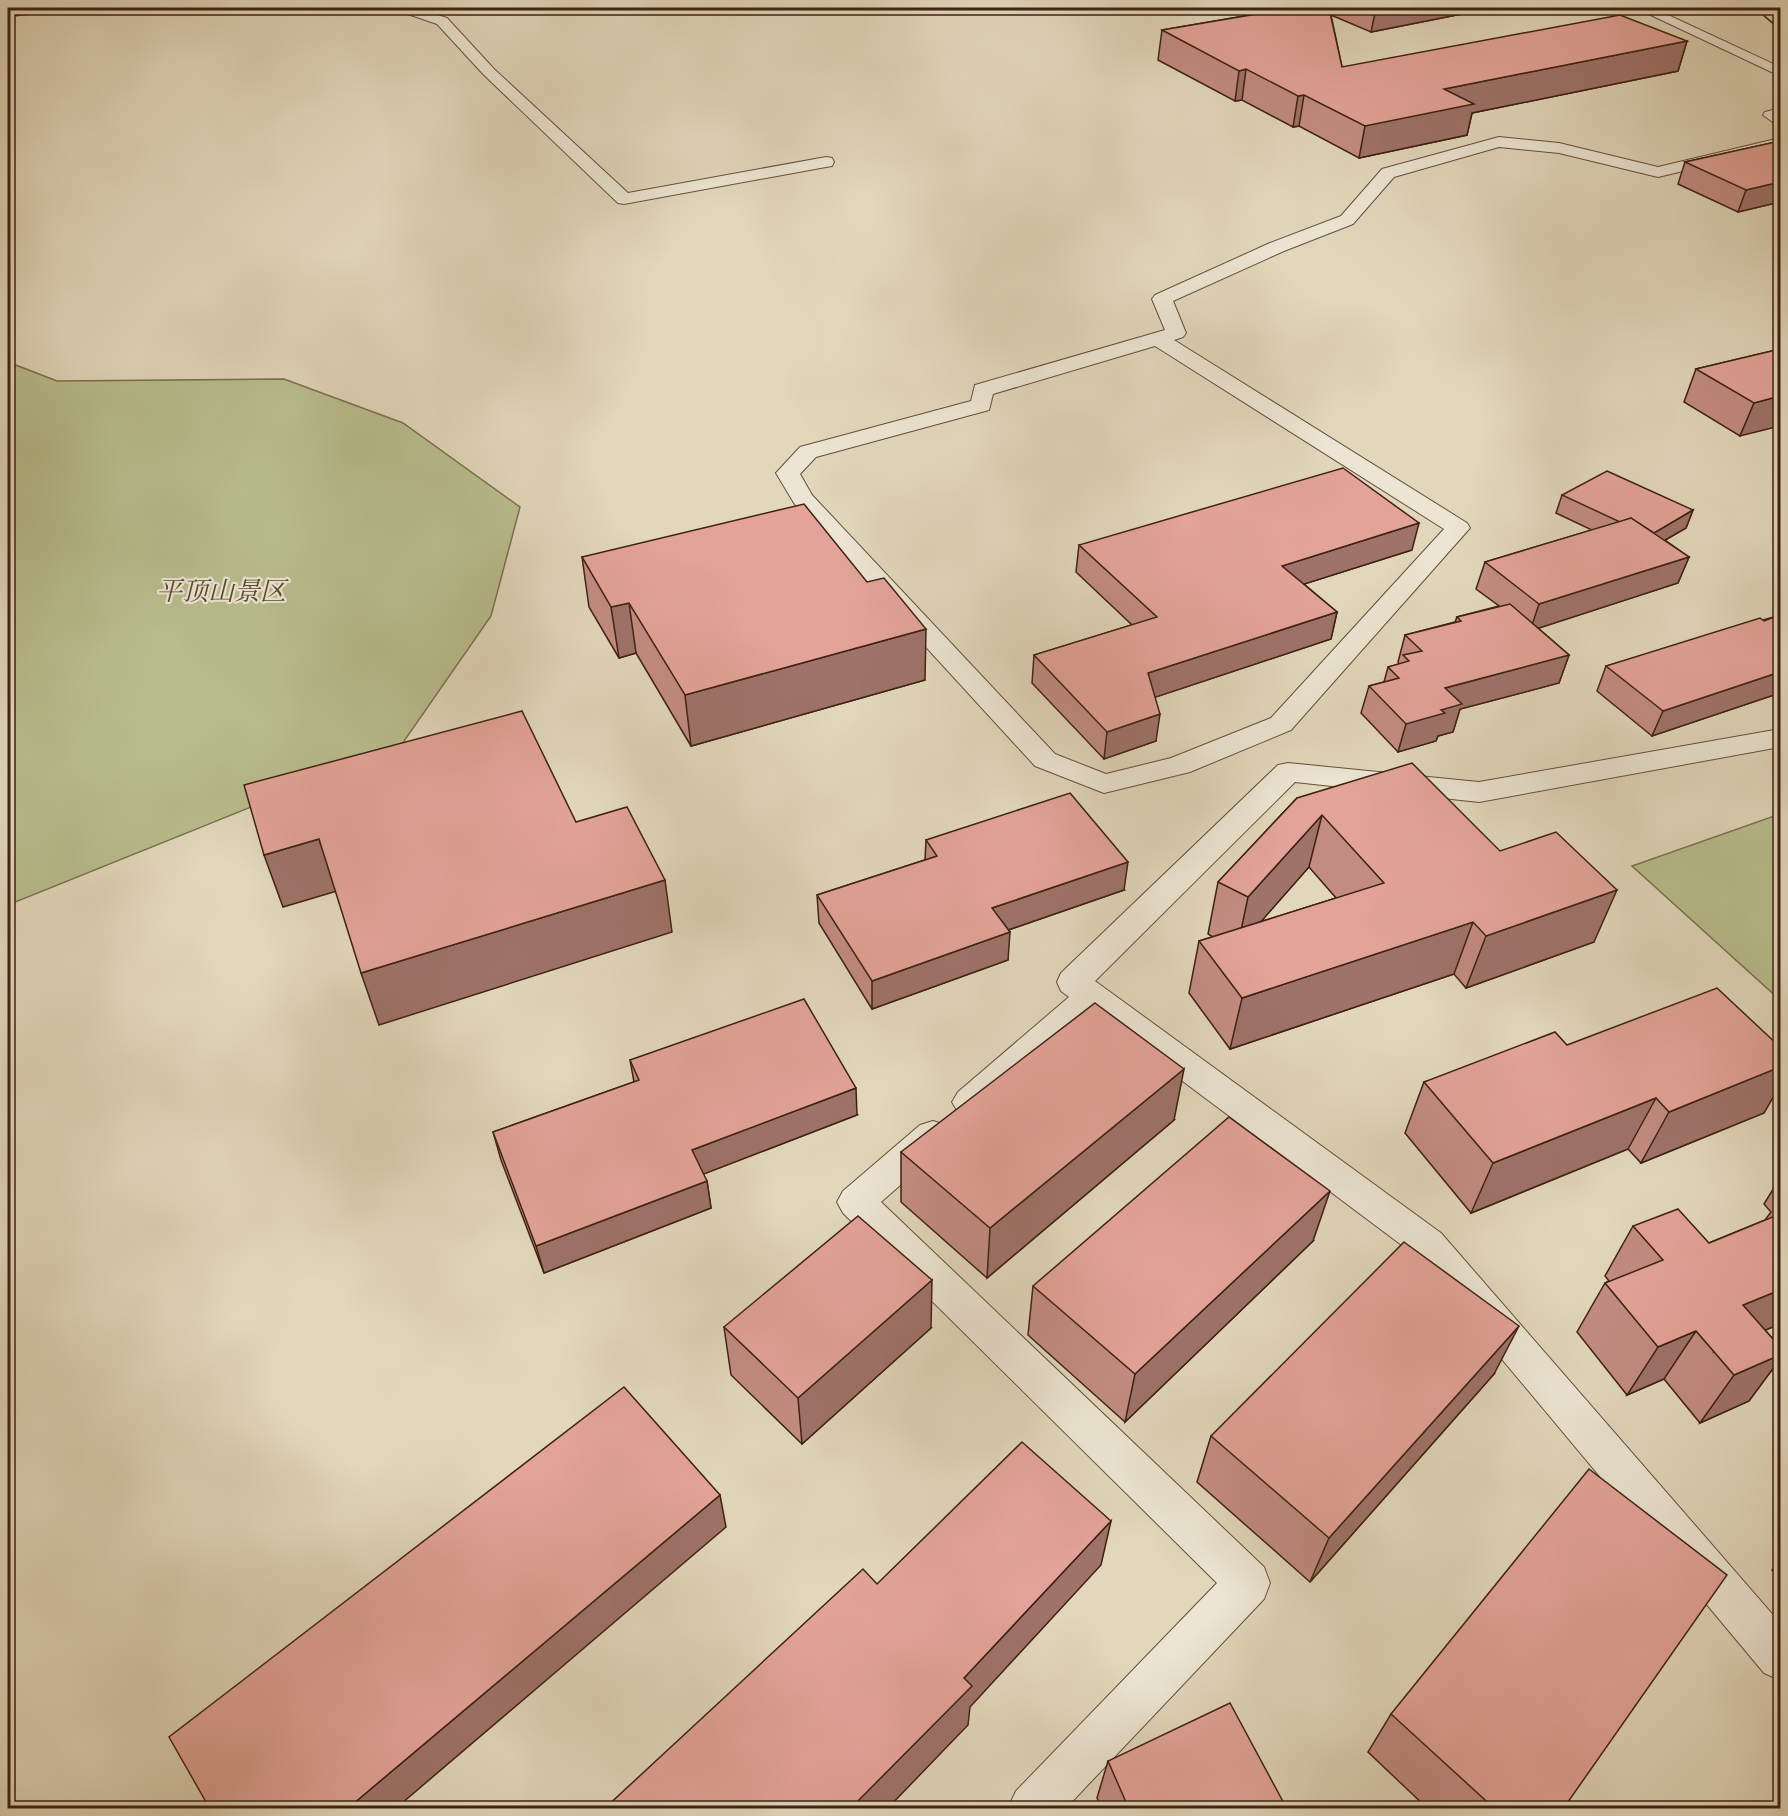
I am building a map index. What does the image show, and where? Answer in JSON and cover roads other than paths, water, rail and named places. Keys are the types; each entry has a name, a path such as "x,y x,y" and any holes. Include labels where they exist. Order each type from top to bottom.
{"highway":[{"path":"1763,8 1780,21"}],"main road":[{"path":"8,12 40,8"}],"street":[{"path":"404,8 442,21 489,72 624,199 826,162"},
{"path":"1643,8 1780,72"},
{"path":"1780,113 1771,115 1780,120"},
{"path":"1158,339 1458,528 1281,724 1180,765 1104,784 1045,760 802,498 788,473 808,452 981,405 983,390 1176,333 1162,299 1277,246 1347,220 1388,173 1499,142 1559,148 1658,172 1780,143"},
{"path":"1780,738 1479,792 1288,772 1073,982 1428,1244 1780,1658"},
{"path":"1033,1809 1248,1583 856,1202 1092,996"}],"park label":[{"name":"平顶山景区","path":"221,591"}]}
